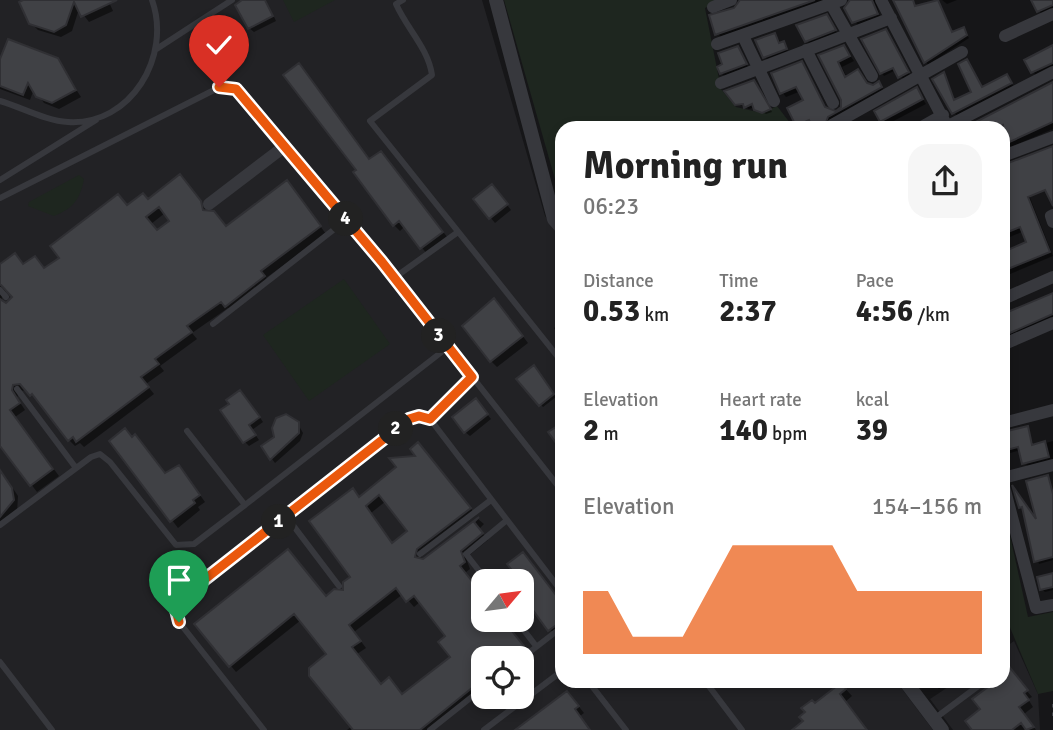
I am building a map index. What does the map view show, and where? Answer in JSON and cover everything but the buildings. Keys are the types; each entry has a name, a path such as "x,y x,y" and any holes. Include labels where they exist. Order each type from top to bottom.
{"street":[{"path":"496,0 555,220"},
{"path":"713,7 731,0"},
{"path":"881,0 945,121"},
{"path":"717,44 836,2 849,35 872,76"},
{"path":"1005,36 1053,13"},
{"path":"721,83 891,18"},
{"path":"743,36 774,101"},
{"path":"806,50 833,103"},
{"path":"839,121 962,52"},
{"path":"950,121 1053,72"},
{"path":"1010,153 1053,137"},
{"path":"209,204 285,146"},
{"path":"1010,296 1053,277"},
{"path":"1010,342 1053,323"},
{"path":"1010,422 1053,410"},
{"path":"1010,479 1053,466"},
{"path":"1010,528 1036,608 1053,605"},
{"path":"910,688 938,724"}],"lane":[{"path":"0,180 12,176 97,119 128,103 144,82 155,50 156,11 152,0"},
{"path":"155,50 232,0"},
{"path":"402,0 396,5 407,28 429,57 432,75 370,121 555,353"},
{"path":"0,198 219,87 236,89 394,278 555,482"},
{"path":"0,100 67,122 97,119"},
{"path":"213,324 346,220"},
{"path":"394,278 458,232"},
{"path":"0,290 6,297"},
{"path":"0,525 91,457 100,454 176,545 194,544 448,348"},
{"path":"430,419 472,377"},
{"path":"17,389 76,468"},
{"path":"264,730 179,622 176,610 181,598 409,419 419,416 430,419 555,583"},
{"path":"187,431 245,505"},
{"path":"420,554 491,500"},
{"path":"286,516 339,586"},
{"path":"477,569 466,554 507,520"},
{"path":"525,632 536,646 555,631"},
{"path":"0,662 52,730"},
{"path":"484,730 555,676"},
{"path":"593,688 626,730"},
{"path":"710,688 742,730"},
{"path":"938,724 977,688"},
{"path":"430,730 471,698"}],"path":[{"path":"1053,704 1053,719"}],"shaded area":[{"path":"0,0 482,0 545,216 555,229 555,688 901,688 933,730 0,730"},
{"path":"283,0 335,0 294,22"},
{"path":"504,0 722,0 705,8 721,89 736,107 762,113 777,106 789,121 555,121 555,179"},
{"path":"79,175 84,179 80,192 67,210 54,216 28,206 29,202"},
{"path":"344,279 390,344 309,401 263,335"},
{"path":"1010,536 1028,617 1053,612 1053,691 1038,694 1010,628"},
{"path":"1014,641 1038,694 1040,730 953,730 930,699 946,688 1010,688 1010,644"}],"route":[{"path":"179,622 176,610 181,598 409,419 419,416 430,419 472,377 382,262 236,89 219,87"}]}
